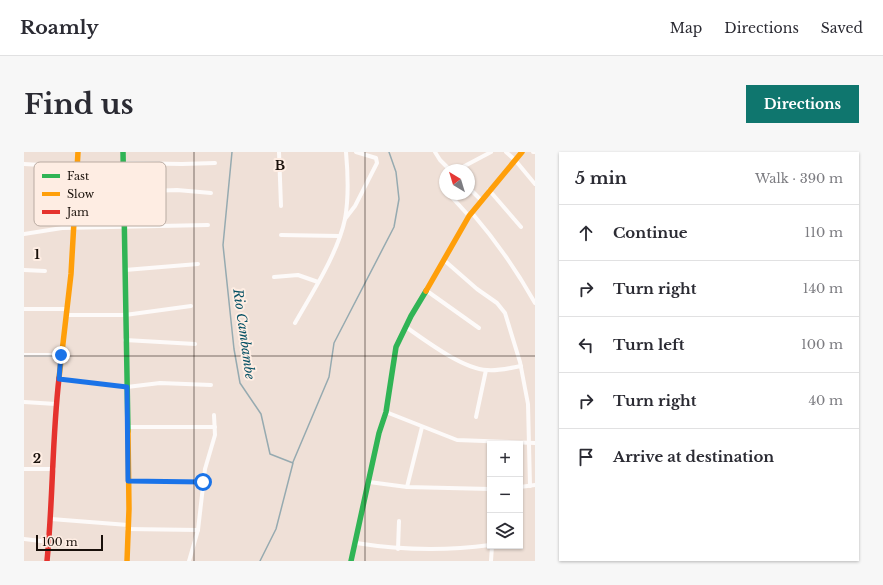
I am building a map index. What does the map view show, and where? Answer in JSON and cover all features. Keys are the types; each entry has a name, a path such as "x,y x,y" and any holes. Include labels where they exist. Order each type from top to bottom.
{"street":[{"path":"77,162 78,152"},
{"path":"279,152 281,206"},
{"path":"295,323 331,257 345,219 348,181 346,152"},
{"path":"345,219 355,206 377,163 376,158 356,152"},
{"path":"434,152 444,164"},
{"path":"468,164 491,152"},
{"path":"506,152 515,160 535,184"},
{"path":"351,561 368,482 386,412 394,355 406,327 471,214 522,152"},
{"path":"166,164 215,163"},
{"path":"24,164 34,165"},
{"path":"166,190 211,193"},
{"path":"490,190 521,227"},
{"path":"475,194 481,200"},
{"path":"456,200 495,240 520,276 535,303"},
{"path":"24,234 52,228 124,228 208,225"},
{"path":"47,561 54,469 56,404 75,228"},
{"path":"124,228 128,481 127,561"},
{"path":"281,236 339,236"},
{"path":"445,261 501,306 505,313 521,366 528,404 530,486"},
{"path":"125,270 198,264"},
{"path":"24,270 45,271"},
{"path":"274,277 298,275 318,282"},
{"path":"427,291 480,328"},
{"path":"24,309 125,315 191,306"},
{"path":"406,327 442,353 486,370 521,366"},
{"path":"125,340 195,344"},
{"path":"24,356 61,355"},
{"path":"476,417 486,370"},
{"path":"59,379 127,387 160,383 211,385"},
{"path":"24,402 56,404"},
{"path":"386,412 456,440 487,442"},
{"path":"189,561 198,530 203,482 214,440 214,415"},
{"path":"127,427 215,427"},
{"path":"407,488 422,427"},
{"path":"523,444 535,443"},
{"path":"24,469 54,469"},
{"path":"128,481 203,482"},
{"path":"368,482 407,488 487,489"},
{"path":"523,487 535,485"},
{"path":"51,519 128,527 198,530"},
{"path":"398,548 399,521"},
{"path":"24,539 49,542"},
{"path":"356,543 398,548 487,546"},
{"path":"491,549 491,561"}],"waterway":[{"name":"Rio Cambambe","path":"232,152 223,245 234,349 240,383 261,414 270,454 293,463 276,529 260,561"},
{"path":"293,462 329,377 334,343 394,227 399,199 396,172 389,152"}],"traffic: fast":[{"path":"123,152 123,162"},
{"path":"124,226 128,431"},
{"path":"351,561 379,433 386,412 396,347 411,316 426,291"}],"traffic: slow":[{"path":"77,162 78,152"},
{"path":"426,291 469,216 522,152"},
{"path":"59,378 71,274 74,226"},
{"path":"127,561 129,509 128,431"}],"traffic: jam":[{"path":"47,561 59,378"}],"route":[{"path":"61,355 59,379 127,387 128,481 203,482"}]}
